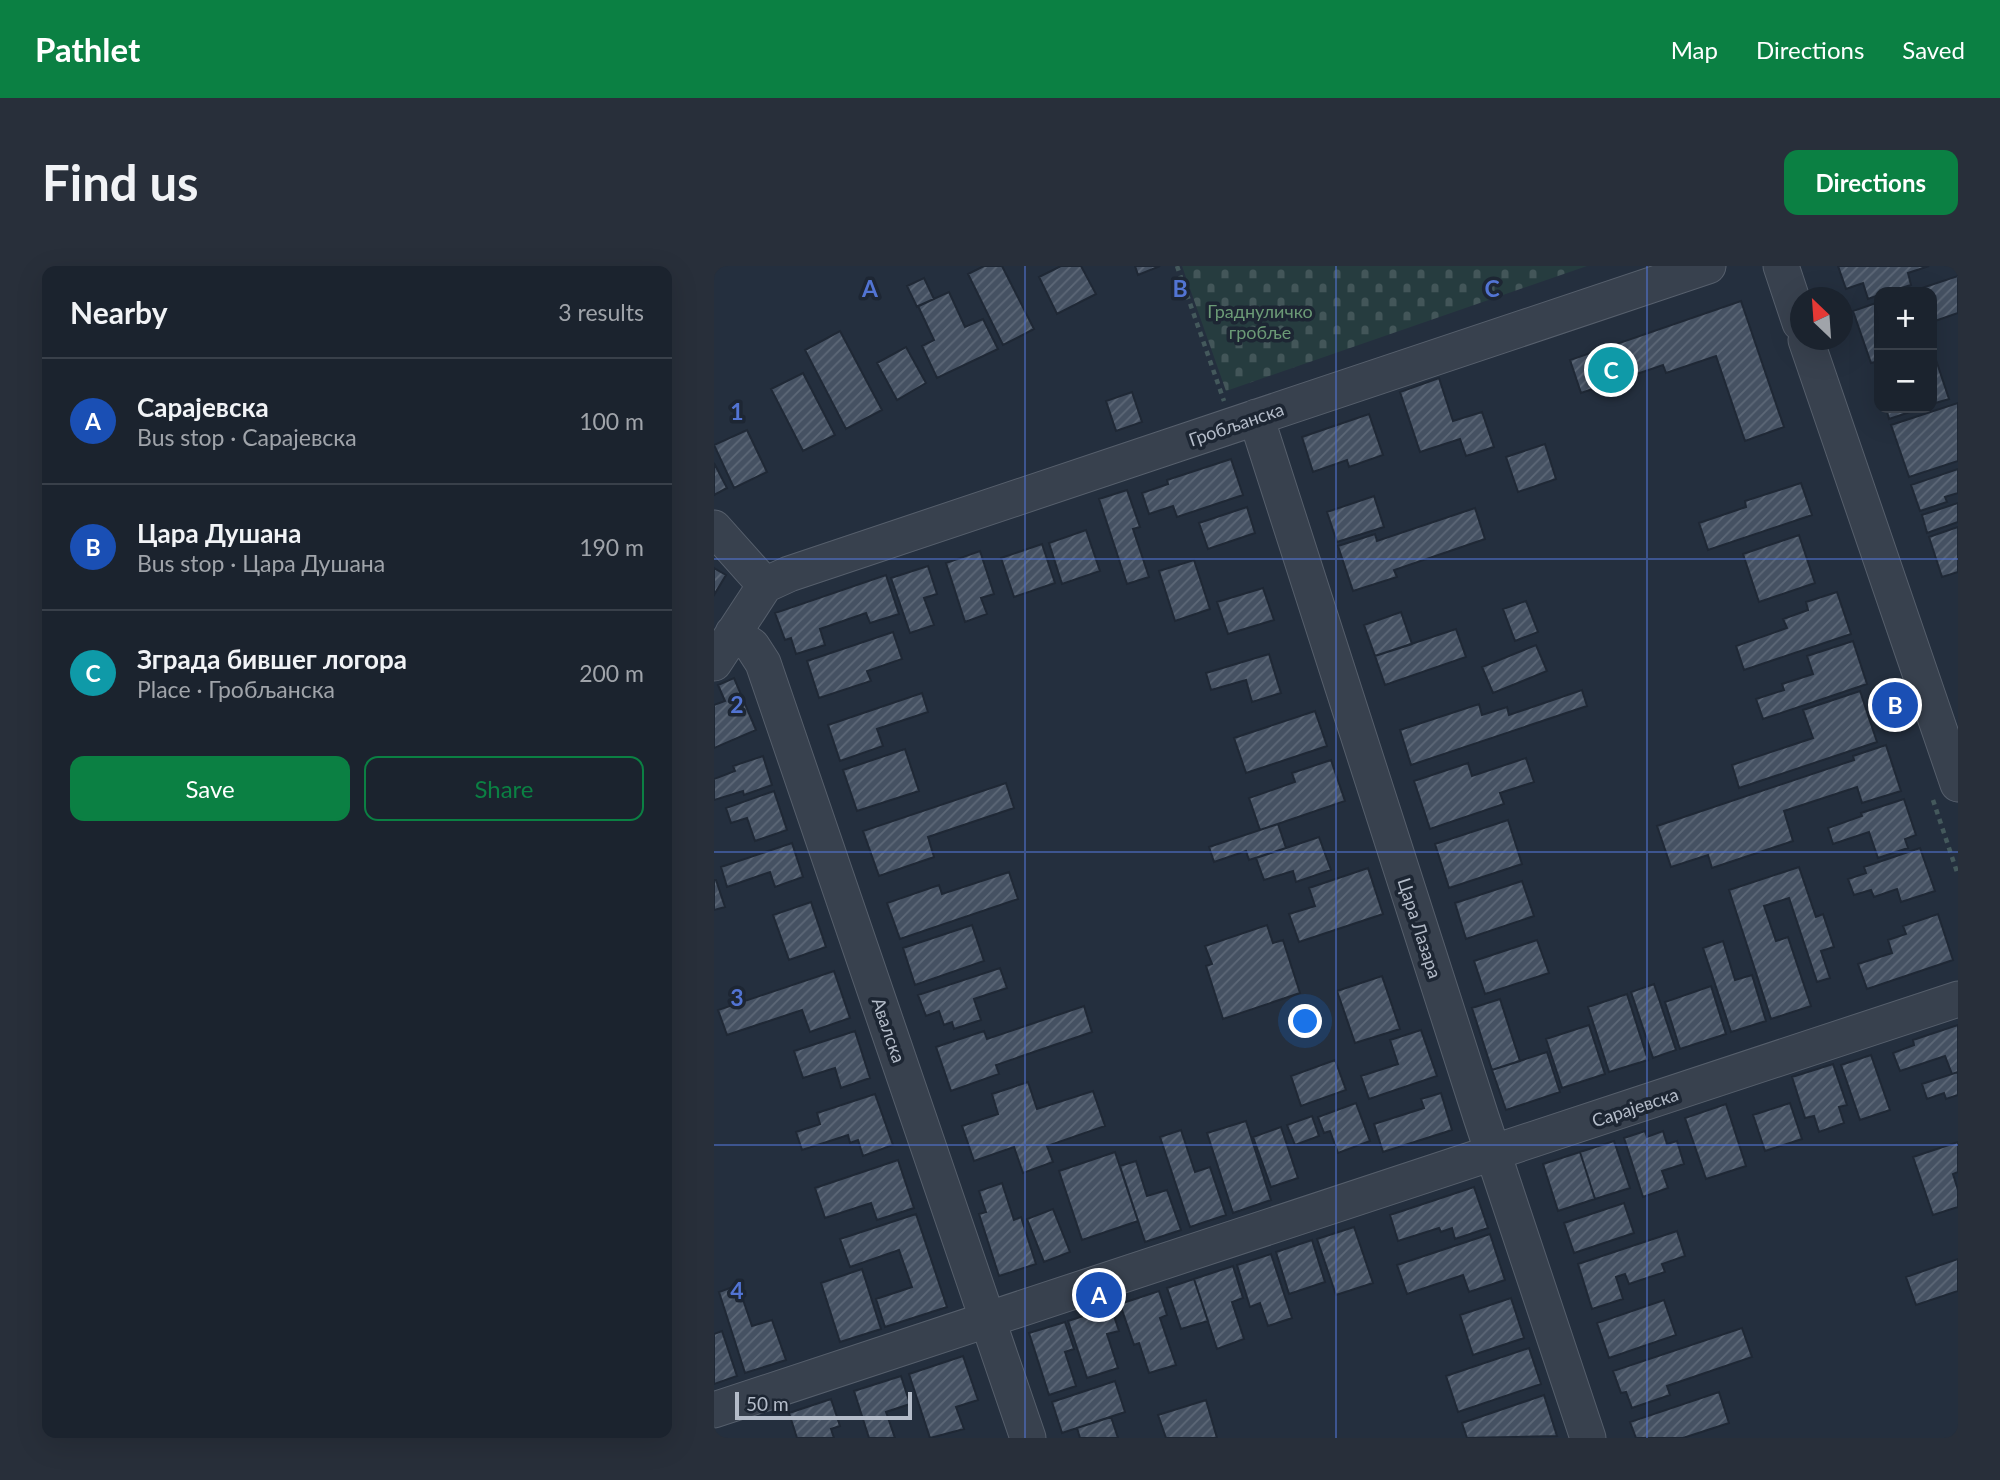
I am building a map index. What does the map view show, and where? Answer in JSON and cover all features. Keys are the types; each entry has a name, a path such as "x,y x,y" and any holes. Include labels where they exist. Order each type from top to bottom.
{"street":[{"name":"Гробљанска","path":"765,585 789,574 1708,266"},
{"path":"1781,266 1790,292"},
{"path":"1809,350 1958,784"},
{"name":"Цара Лазара","path":"1245,421 1588,1438"},
{"path":"714,528 765,585 714,663"},
{"name":"Авалска","path":"733,633 752,646 763,663 1028,1438"},
{"name":"Сарајевска","path":"714,1410 1958,999"}],"path":[{"path":"1177,266 1245,421"}],"green space":[{"name":"Граднуличко гробље","path":"1182,266 1587,266 1226,391"}],"building":[{"path":"984,266 1002,266 1034,329 1003,345 968,274"},
{"path":"1061,266 1081,266 1096,294 1057,314 1039,277"},
{"path":"1135,266 1160,266 1138,275"},
{"path":"1838,266 1929,266 1908,273 1911,285 1874,287 1874,297 1868,299 1863,283 1845,287"},
{"path":"1958,276 1958,313 1937,320 1937,287 1925,287"},
{"path":"924,278 934,299 917,307 907,286"},
{"path":"949,292 965,327 983,319 998,349 937,378 922,346 934,340 918,306"},
{"path":"1741,301 1784,427 1745,441 1716,356 1666,373 1663,365 1581,393 1570,360"},
{"path":"1874,304 1874,362 1871,363 1853,311"},
{"path":"840,331 882,410 846,429 805,350"},
{"path":"906,347 926,383 897,400 877,363"},
{"path":"1937,363 1949,399 1937,403"},
{"path":"803,373 835,435 803,451 771,389"},
{"path":"1439,378 1453,421 1482,412 1494,447 1466,456 1460,439 1420,452 1400,392"},
{"path":"1132,392 1142,422 1116,431 1106,401"},
{"path":"1958,403 1958,461 1909,477 1891,425 1928,413 1937,413 1937,410"},
{"path":"1887,413 1907,413 1889,419"},
{"path":"1369,414 1383,455 1349,467 1347,460 1313,472 1302,437"},
{"path":"747,430 767,472 734,488 714,445"},
{"path":"1545,444 1556,479 1518,492 1506,457"},
{"path":"1231,459 1243,495 1177,517 1173,506 1149,514 1142,493 1168,484 1167,480"},
{"path":"714,463 727,488 714,495"},
{"path":"1958,469 1958,493 1945,497 1947,502 1920,511 1911,485"},
{"path":"1801,483 1812,515 1708,550 1699,523 1746,507 1745,501"},
{"path":"1127,490 1140,527 1133,529 1149,577 1127,584 1099,499"},
{"path":"1374,496 1384,527 1337,542 1327,512"},
{"path":"1958,503 1958,522 1927,533 1922,515"},
{"path":"1247,507 1255,533 1208,549 1199,523"},
{"path":"1475,508 1485,539 1394,570 1397,577 1353,591 1338,546 1375,534 1377,541"},
{"path":"1958,527 1958,572 1942,577 1929,537"},
{"path":"1086,530 1100,571 1062,584 1049,543"},
{"path":"1799,535 1815,583 1759,602 1743,554"},
{"path":"1042,544 1055,583 1014,597 1001,558"},
{"path":"980,551 994,594 981,598 987,614 965,622 946,563"},
{"path":"1194,560 1210,609 1175,621 1159,571"},
{"path":"928,566 937,594 924,598 934,625 910,633 891,578"},
{"path":"714,568 726,575 714,595"},
{"path":"886,575 899,614 870,623 866,613 820,629 825,645 796,654 791,638 785,640 775,613"},
{"path":"1263,588 1274,620 1228,634 1217,602"},
{"path":"1837,592 1851,634 1744,670 1736,646 1787,628 1783,619 1808,610 1806,602"},
{"path":"1526,601 1538,632 1515,641 1503,609"},
{"path":"1401,612 1412,644 1375,656 1364,625"},
{"path":"1456,629 1466,657 1385,685 1375,656"},
{"path":"893,632 902,659 867,671 871,681 819,698 807,661"},
{"path":"1853,641 1867,684 1763,719 1756,699 1784,690 1782,684 1813,674 1807,656"},
{"path":"1536,645 1547,671 1493,693 1482,667"},
{"path":"1269,654 1281,693 1252,702 1246,680 1211,690 1206,673"},
{"path":"734,678 756,730 714,748 714,705 725,701 718,685"},
{"path":"1582,690 1587,706 1411,765 1400,730 1479,704 1482,715 1507,707 1509,715"},
{"path":"1860,691 1877,742 1739,788 1732,765 1813,738 1803,710"},
{"path":"922,693 928,712 877,729 883,746 840,761 828,725"},
{"path":"1315,711 1327,746 1246,773 1234,738"},
{"path":"1886,745 1901,791 1862,803 1857,787 1784,811 1793,841 1712,868 1708,855 1671,867 1657,826 1854,760 1853,756"},
{"path":"905,749 919,791 857,811 843,770"},
{"path":"763,756 772,785 744,795 743,791 714,800 714,779 735,771 733,766"},
{"path":"1526,758 1534,782 1500,793 1504,804 1430,829 1414,781 1468,763 1472,776"},
{"path":"1331,760 1345,801 1260,830 1249,798 1295,782 1292,773"},
{"path":"1006,783 1014,808 928,837 934,857 879,876 863,831"},
{"path":"774,791 787,830 755,841 747,818 731,823 726,808"},
{"path":"1904,799 1916,835 1905,839 1908,848 1878,858 1869,832 1833,844 1828,828 1862,816 1861,813"},
{"path":"1508,820 1522,864 1449,888 1435,844"},
{"path":"1278,824 1286,848 1249,860 1246,851 1214,862 1209,847"},
{"path":"1319,837 1331,870 1296,882 1293,871 1264,880 1256,858"},
{"path":"792,843 803,877 775,887 770,872 727,887 721,867"},
{"path":"1920,848 1935,891 1901,902 1897,889 1874,897 1871,890 1854,895 1848,879 1866,873 1864,867"},
{"path":"1799,867 1816,917 1823,914 1834,947 1821,951 1830,978 1817,982 1789,898 1764,906 1776,941 1788,937 1811,1006 1771,1019 1729,890"},
{"path":"1368,868 1383,914 1299,942 1289,914 1315,906 1309,888"},
{"path":"1009,872 1018,899 900,939 887,903 939,885 942,894"},
{"path":"714,880 725,907 714,910"},
{"path":"1522,881 1534,916 1466,939 1455,903"},
{"path":"811,902 826,947 789,960 773,915"},
{"path":"1938,914 1953,960 1867,989 1858,964 1892,953 1888,940 1906,934 1903,926"},
{"path":"972,925 984,961 915,985 903,948"},
{"path":"1267,925 1273,943 1283,940 1300,993 1223,1019 1206,966 1212,964 1205,946"},
{"path":"1537,940 1549,973 1485,994 1474,961"},
{"path":"1723,941 1735,980 1752,975 1766,1021 1731,1032 1703,948"},
{"path":"1000,968 1007,988 974,999 981,1020 954,1029 952,1022 944,1025 939,1011 926,1016 918,995"},
{"path":"834,971 850,1018 810,1032 802,1010 727,1035 718,1010"},
{"path":"1382,976 1400,1029 1355,1043 1337,991"},
{"path":"1654,984 1676,1050 1653,1058 1631,992"},
{"path":"1711,986 1726,1034 1680,1049 1665,1002"},
{"path":"1627,994 1648,1060 1609,1072 1588,1007"},
{"path":"1500,999 1520,1061 1492,1070 1472,1008"},
{"path":"1084,1006 1092,1032 996,1065 999,1074 951,1091 936,1047 984,1031 987,1039"},
{"path":"1589,1025 1605,1074 1562,1088 1546,1039"},
{"path":"1958,1025 1958,1072 1952,1074 1945,1056 1900,1071 1893,1053 1914,1045 1913,1040"},
{"path":"1421,1030 1437,1076 1369,1099 1361,1076 1398,1064 1390,1040"},
{"path":"855,1031 870,1078 841,1088 835,1068 803,1078 794,1051"},
{"path":"1547,1052 1560,1092 1506,1110 1492,1070"},
{"path":"1871,1055 1890,1110 1860,1120 1841,1065"},
{"path":"1335,1060 1346,1090 1301,1106 1291,1076"},
{"path":"1833,1064 1847,1105 1839,1107 1844,1123 1819,1132 1814,1116 1805,1118 1792,1077"},
{"path":"1958,1072 1958,1095 1946,1099 1944,1093 1927,1099 1922,1084"},
{"path":"1028,1082 1037,1109 1093,1091 1105,1126 1047,1146 1053,1162 1023,1173 1014,1147 974,1161 962,1126 998,1114 992,1094"},
{"path":"1441,1093 1452,1130 1383,1152 1374,1124 1424,1108 1421,1099"},
{"path":"875,1094 893,1145 863,1156 858,1140 850,1143 848,1135 802,1150 796,1132 820,1124 817,1113"},
{"path":"1356,1103 1370,1141 1338,1153 1330,1131 1324,1133 1318,1117"},
{"path":"1790,1103 1802,1139 1765,1151 1753,1115"},
{"path":"1726,1104 1746,1166 1706,1179 1685,1118"},
{"path":"1312,1116 1319,1136 1295,1145 1287,1125"},
{"path":"1246,1121 1271,1200 1233,1213 1207,1133"},
{"path":"1281,1127 1298,1178 1271,1187 1253,1137"},
{"path":"1181,1130 1195,1172 1210,1167 1226,1215 1190,1227 1160,1137"},
{"path":"1645,1131 1647,1137 1663,1131 1667,1144 1677,1141 1684,1164 1662,1171 1668,1188 1643,1197 1624,1138"},
{"path":"1614,1141 1630,1188 1595,1199 1580,1152"},
{"path":"1958,1142 1958,1172 1953,1174 1958,1190 1958,1207 1933,1215 1913,1157"},
{"path":"1115,1152 1138,1221 1082,1240 1059,1171"},
{"path":"1580,1152 1595,1199 1558,1211 1543,1164"},
{"path":"898,1160 914,1208 877,1220 871,1203 825,1218 815,1188"},
{"path":"1136,1161 1147,1196 1167,1190 1181,1230 1145,1242 1120,1166"},
{"path":"1002,1183 1014,1220 1021,1217 1036,1264 999,1276 979,1214 986,1212 979,1191"},
{"path":"1474,1187 1488,1228 1455,1239 1452,1228 1441,1232 1439,1228 1398,1241 1390,1215"},
{"path":"1624,1203 1634,1233 1574,1253 1564,1223"},
{"path":"1053,1209 1070,1252 1044,1262 1027,1219"},
{"path":"916,1214 947,1307 885,1327 876,1299 912,1287 899,1250 850,1267 840,1239"},
{"path":"1354,1227 1373,1283 1336,1295 1317,1239"},
{"path":"1677,1231 1685,1256 1662,1264 1665,1272 1629,1284 1625,1274 1616,1277 1623,1299 1592,1309 1578,1264"},
{"path":"1490,1234 1505,1280 1469,1292 1463,1275 1407,1294 1397,1265"},
{"path":"1312,1240 1325,1282 1289,1294 1276,1252"},
{"path":"1271,1254 1292,1318 1268,1326 1260,1303 1250,1307 1237,1265"},
{"path":"1958,1259 1958,1291 1916,1305 1906,1277"},
{"path":"1233,1266 1243,1298 1232,1302 1244,1339 1217,1349 1194,1279"},
{"path":"862,1269 881,1329 840,1342 821,1283"},
{"path":"1194,1279 1208,1321 1181,1329 1167,1288"},
{"path":"738,1285 752,1326 772,1320 786,1360 745,1373 719,1292"},
{"path":"1159,1291 1167,1315 1160,1318 1176,1365 1149,1373 1139,1343 1134,1345 1120,1304"},
{"path":"1511,1298 1524,1338 1473,1355 1460,1315"},
{"path":"1664,1300 1676,1335 1609,1358 1597,1323"},
{"path":"1111,1307 1119,1331 1107,1334 1118,1368 1087,1378 1068,1321"},
{"path":"1065,1322 1074,1349 1065,1352 1076,1386 1049,1395 1029,1333"},
{"path":"1742,1328 1752,1357 1667,1386 1670,1395 1632,1408 1626,1392 1621,1393 1613,1371"},
{"path":"722,1331 737,1376 714,1384 714,1334"},
{"path":"1529,1348 1541,1384 1458,1412 1446,1376"},
{"path":"963,1356 978,1400 956,1407 964,1429 930,1438 909,1374"},
{"path":"901,1376 910,1404 886,1412 895,1438 869,1438 854,1391"},
{"path":"1115,1381 1125,1412 1062,1433 1052,1402"},
{"path":"1719,1392 1729,1423 1683,1438 1636,1438 1630,1422"},
{"path":"1544,1395 1557,1436 1467,1438 1462,1423"},
{"path":"831,1399 840,1426 831,1429 834,1438 797,1438 789,1413"},
{"path":"1206,1400 1217,1438 1166,1438 1158,1415"},
{"path":"1111,1417 1118,1438 1080,1438 1077,1428"}],"place":[{"name":"Зграда бившег логора","path":"1611,370"},
{"name":"Цара Душана","path":"1895,705"},
{"name":"Сарајевска","path":"1099,1295"}]}
